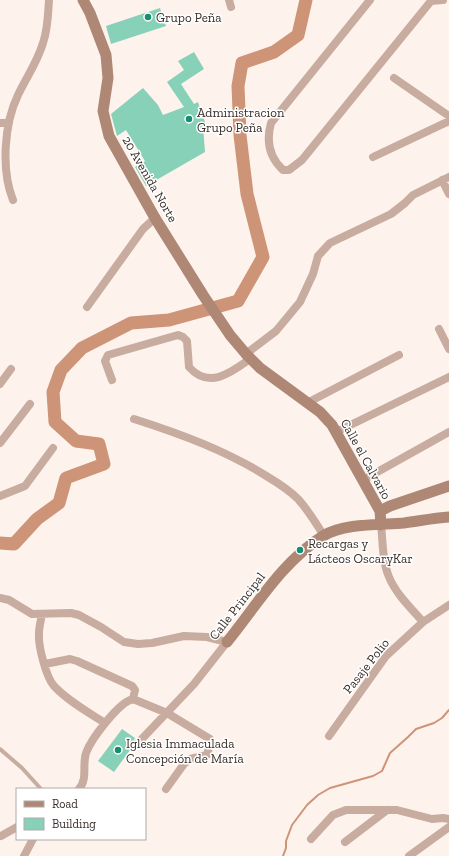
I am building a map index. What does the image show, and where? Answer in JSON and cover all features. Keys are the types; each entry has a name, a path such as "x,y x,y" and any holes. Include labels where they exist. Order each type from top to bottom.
{"street":[{"path":"13,200 9,189 6,170 9,123 18,94 35,64 44,42 49,0"},
{"name":"20 Avenida Norte","path":"83,0 90,13 106,55 108,78 104,111 109,136 155,218 203,295 249,355"},
{"path":"370,0 271,123 268,133 268,144 278,165 283,170 289,170 302,160 430,1 443,0"},
{"path":"394,78 449,116"},
{"path":"373,157 449,122"},
{"path":"0,123 9,123"},
{"path":"112,380 105,361 108,355 178,335 187,340 189,367 203,376 212,378 222,376 249,355 276,330 300,302 313,274 318,256 330,243 391,214 414,195 446,179 449,194"},
{"path":"88,307 143,228 155,218"},
{"path":"439,329 449,349"},
{"name":"Calle el Calvario","path":"249,355 260,368 326,418 336,432 380,512 381,525"},
{"path":"307,403 399,355"},
{"path":"0,384 11,369"},
{"path":"336,432 449,377"},
{"path":"0,443 30,404"},
{"path":"134,420 191,438 261,472 297,498 324,536"},
{"path":"363,480 449,432"},
{"path":"0,496 25,486 53,448"},
{"path":"380,512 390,506 449,486"},
{"path":"423,622 394,587 388,576 381,525 449,517"},
{"name":"Calle Principal","path":"138,743 194,684 294,558 324,536 343,529 381,525"},
{"path":"0,598 9,600 32,614 71,613 79,615 124,642 138,644 152,643 184,636 207,637 227,642"},
{"name":"Pasaje Polio","path":"329,736 386,656 423,622 449,604"},
{"path":"42,614 39,634 46,670 53,685 105,724"},
{"path":"45,664 64,660 77,661 132,686 135,690 133,699"},
{"path":"80,788 84,779 86,753 105,724 121,706 128,700 133,699 167,713 210,739 207,755 190,759 184,764 166,788"},
{"path":"311,839 333,815 343,810 397,810 432,819 449,819"},
{"path":"345,842 386,810"},
{"path":"409,856 449,827"},
{"path":"1,836 16,828"},
{"path":"24,856 32,840"}],"lane":[{"path":"0,749 22,768 40,788"}],"building":[{"name":"Grupo Peña","path":"160,8 166,26 111,44 106,26"},
{"path":"194,52 204,69 181,84 194,104 198,102 206,125 203,126 205,152 146,186 135,167 145,161 126,130 117,136 111,114 143,88 158,105 163,115 184,107 167,82 184,70 178,61"},
{"name":"Iglesia Immaculada Concepción de María","path":"122,729 135,738 133,746 114,772 98,761"}],"waterway":[{"path":"0,543 14,544 37,519 59,503 66,478 104,464 99,444 76,441 55,422 53,392 61,370 82,348 131,323 169,320 238,301 263,257 247,194 240,135 238,86 242,63 274,52 298,35 306,0"},
{"path":"283,856 286,848 286,841 292,825 307,805 318,795 330,788 373,776 382,771 390,753 416,729 434,723 442,718 449,710"}],"place":[{"name":"Grupo Peña","path":"148,17"},
{"name":"Administracion Grupo Peña","path":"189,119"},
{"name":"Recargas y Lácteos OscaryKar","path":"300,550"},
{"name":"Iglesia Immaculada Concepción de María","path":"118,750"}]}
